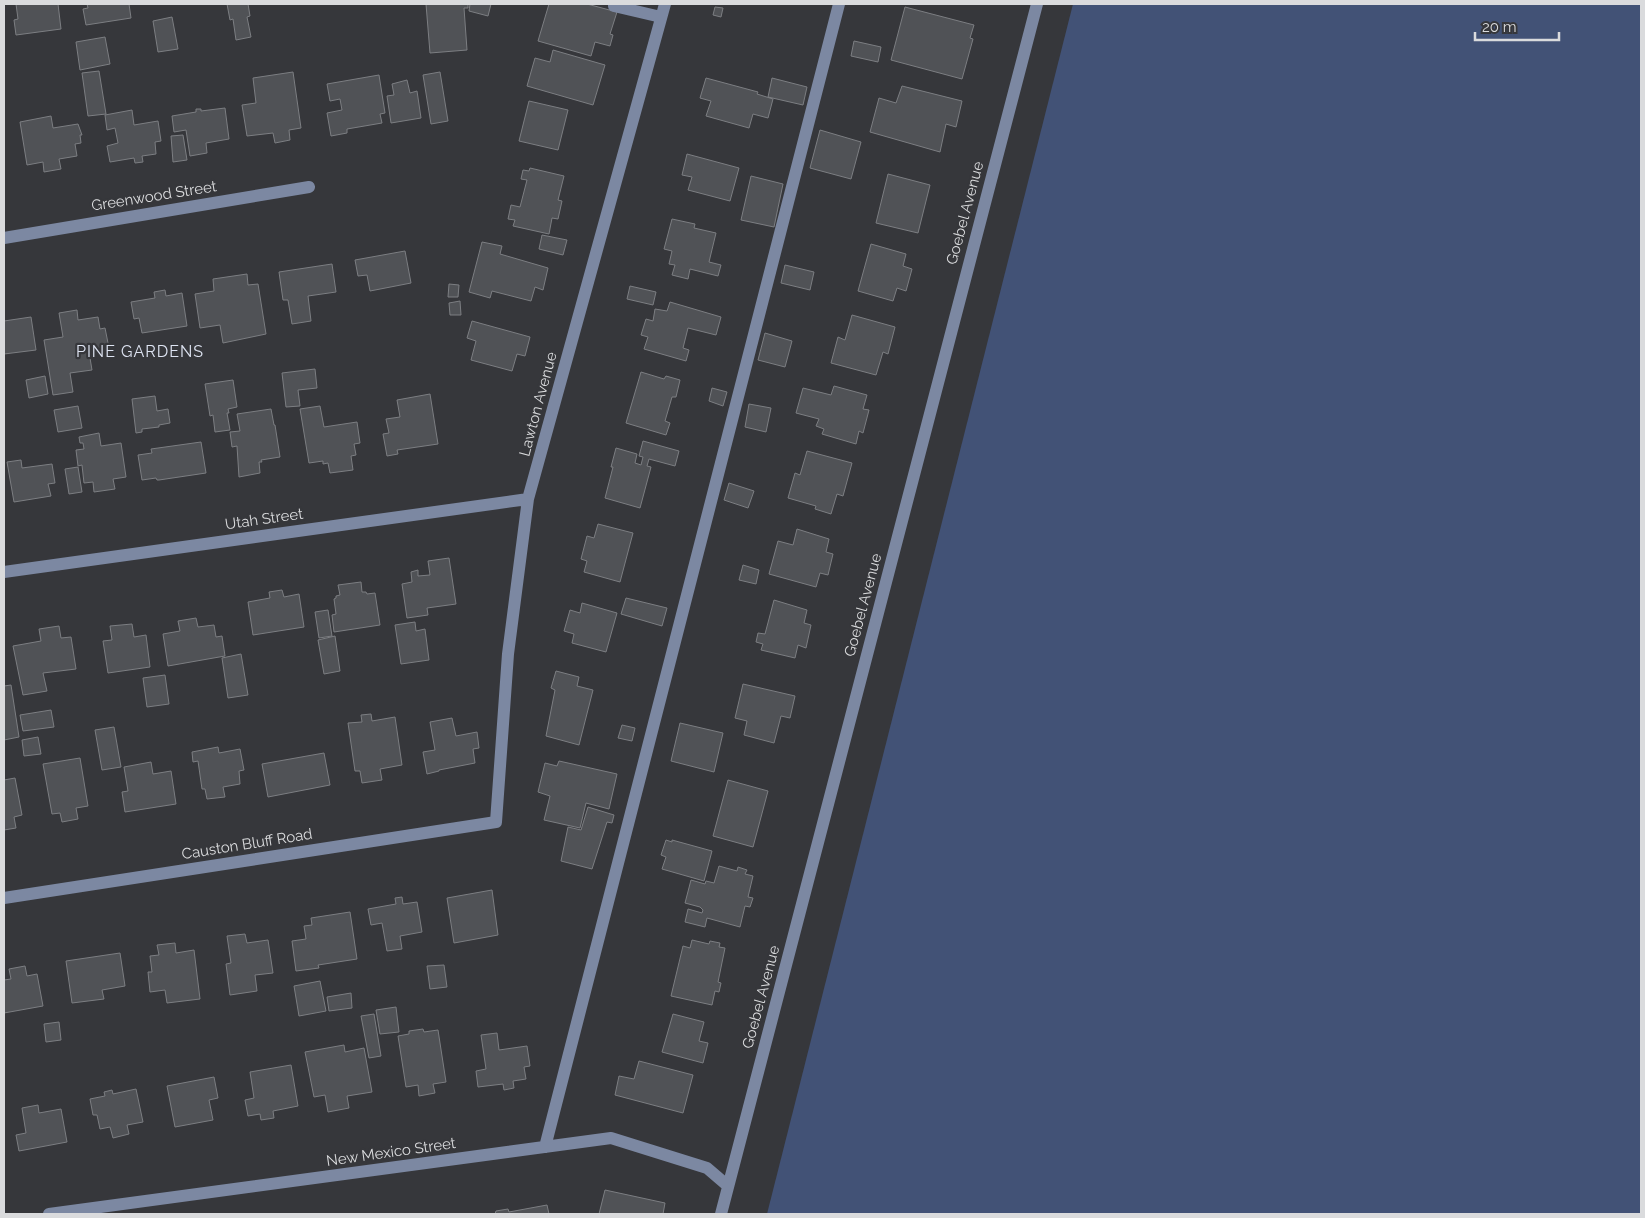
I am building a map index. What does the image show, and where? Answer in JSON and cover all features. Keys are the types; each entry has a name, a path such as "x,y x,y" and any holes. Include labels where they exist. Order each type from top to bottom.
{"street":[{"name":"Lawton Avenue","path":"496,822 508,654 528,499 665,4"},
{"path":"544,1148 838,4"},
{"name":"Goebel Avenue","path":"721,1214 1037,4"},
{"path":"614,6 661,17"},
{"name":"Greenwood Street","path":"4,238 309,187"},
{"name":"Utah Street","path":"4,572 528,499"},
{"name":"Causton Bluff Road","path":"4,898 496,822"},
{"name":"New Mexico Street","path":"48,1214 611,1138 707,1168 728,1186"}],"shaded area":[{"path":"1073,4 1641,4 1641,1214 767,1214"}],"building":[{"path":"16,4 58,4 61,29 16,35 14,20 18,19"},
{"path":"87,4 129,4 131,18 86,25 83,9 88,8"},
{"path":"227,4 248,4 250,16 247,17 251,37 236,40 233,19 230,20"},
{"path":"426,4 468,4 468,8 464,8 467,50 430,53"},
{"path":"470,4 491,4 488,16 469,11"},
{"path":"549,4 587,4 617,12 610,34 613,35 610,46 595,42 591,56 538,41"},
{"path":"715,7 723,8 721,17 713,15"},
{"path":"905,7 974,25 970,38 973,39 962,79 891,60"},
{"path":"172,17 178,49 158,52 153,21"},
{"path":"105,37 110,64 80,70 76,42"},
{"path":"854,41 881,47 878,62 851,56"},
{"path":"553,50 605,65 593,105 527,86 535,58 550,62"},
{"path":"99,71 106,114 88,116 82,73"},
{"path":"293,72 301,128 289,130 290,140 275,143 273,133 247,136 242,105 256,103 253,78"},
{"path":"440,72 448,121 431,124 423,75"},
{"path":"379,75 385,113 380,114 382,123 347,129 347,133 331,136 327,113 342,110 340,99 330,101 327,84"},
{"path":"706,78 758,92 757,94 773,99 768,118 753,114 749,128 706,116 711,101 700,98"},
{"path":"772,78 807,87 803,105 768,97"},
{"path":"407,80 410,93 417,91 421,118 391,123 387,96 394,95 392,84"},
{"path":"902,86 962,101 956,127 946,124 940,152 870,132 879,98 896,103"},
{"path":"529,101 568,110 558,150 519,141"},
{"path":"225,108 229,139 206,143 207,153 190,156 186,130 174,132 172,116 196,112 196,109 201,109 201,111"},
{"path":"132,110 134,125 158,121 161,141 155,142 156,154 142,156 143,162 135,163 134,158 110,162 107,146 118,143 115,128 107,130 105,115"},
{"path":"51,116 53,128 78,124 82,135 80,135 81,143 75,144 77,156 59,159 61,169 44,172 43,162 27,165 20,122"},
{"path":"820,130 861,142 851,179 810,168"},
{"path":"183,135 187,160 173,162 171,136"},
{"path":"687,154 739,168 730,201 688,190 692,177 682,175"},
{"path":"530,168 564,176 558,200 562,201 558,219 552,218 549,234 513,226 515,220 508,219 511,205 520,207 527,180 521,179 523,170 529,171"},
{"path":"888,174 930,185 918,233 876,223"},
{"path":"751,176 783,184 774,227 741,220"},
{"path":"672,219 695,224 694,228 716,233 709,262 721,265 718,276 690,269 688,279 672,275 675,265 669,264 672,251 664,249"},
{"path":"542,235 567,240 563,255 539,249"},
{"path":"482,242 502,246 500,254 548,268 543,290 535,287 531,301 492,291 490,298 469,292"},
{"path":"871,244 906,254 903,266 912,269 906,291 897,288 893,301 858,291"},
{"path":"405,251 411,283 370,291 367,275 358,276 355,260"},
{"path":"332,264 336,292 308,296 311,321 292,324 288,300 283,300 279,272"},
{"path":"785,265 814,272 810,290 781,283"},
{"path":"247,274 248,285 258,284 266,334 223,343 220,325 200,328 195,294 214,291 213,279"},
{"path":"449,284 459,285 458,297 448,297"},
{"path":"630,286 656,292 653,305 627,299"},
{"path":"165,290 166,296 182,293 187,326 142,333 139,318 134,319 131,302 155,298 154,292"},
{"path":"460,301 461,315 450,315 449,303"},
{"path":"670,302 721,317 716,335 688,328 683,348 689,350 686,361 644,349 648,337 641,335 646,319 653,321 655,309 667,311"},
{"path":"77,310 78,320 98,317 100,329 105,328 109,348 89,352 92,370 70,373 73,392 53,395 44,340 63,337 59,313"},
{"path":"852,315 895,327 888,354 883,352 876,375 831,363 838,337 845,340"},
{"path":"31,317 36,350 4,354 4,321"},
{"path":"472,321 530,337 525,356 517,354 512,371 471,360 476,341 467,338"},
{"path":"765,333 792,341 785,367 758,360"},
{"path":"315,369 317,388 298,390 300,406 286,407 282,373"},
{"path":"641,372 664,379 666,376 680,380 676,397 672,397 665,421 670,423 666,435 626,423"},
{"path":"45,376 48,394 29,398 26,380"},
{"path":"233,380 237,407 228,409 230,430 215,432 213,415 210,416 205,384"},
{"path":"834,386 867,395 863,409 869,410 863,433 859,431 856,444 822,434 824,429 816,426 819,419 796,413 803,388 831,395"},
{"path":"712,388 727,392 723,406 709,401"},
{"path":"430,394 438,444 397,450 398,454 387,456 383,434 389,433 386,419 400,417 397,400"},
{"path":"155,396 157,411 168,409 170,423 159,425 159,427 142,429 142,432 136,433 132,399"},
{"path":"749,404 771,408 766,432 745,427"},
{"path":"78,406 82,428 58,432 54,410"},
{"path":"320,406 324,427 357,422 360,443 354,444 356,455 351,456 353,470 330,473 328,463 323,464 323,461 309,463 300,409"},
{"path":"271,409 280,457 261,460 262,462 259,462 260,473 239,477 237,446 232,447 230,432 240,431 237,414"},
{"path":"99,433 101,446 121,443 126,477 113,479 115,489 94,492 93,482 84,483 82,465 78,466 76,450 84,449 79,437"},
{"path":"643,441 679,451 675,466 649,459 647,466 651,467 640,508 605,498 616,448 637,454 635,463 641,465 643,457 639,456"},
{"path":"201,442 206,473 159,480 156,478 142,480 138,455 152,453 151,449"},
{"path":"807,451 852,463 843,496 837,494 831,514 815,509 816,506 788,498 795,473 800,475"},
{"path":"21,460 22,468 52,464 55,483 48,484 51,496 14,502 7,462"},
{"path":"78,467 82,492 69,494 65,469"},
{"path":"729,483 754,491 748,508 724,500"},
{"path":"598,524 633,533 620,582 584,572 587,561 581,559 587,536 594,538"},
{"path":"797,529 829,539 826,552 833,554 828,575 820,573 816,587 769,574 778,541 793,545"},
{"path":"449,558 456,604 427,608 428,615 407,618 402,584 412,582 411,572 418,570 418,576 430,575 428,561"},
{"path":"743,565 759,570 756,584 739,580"},
{"path":"361,582 362,592 367,594 375,593 380,625 334,632 332,615 336,614 334,599 340,595 338,585"},
{"path":"282,590 284,597 299,594 304,627 253,635 248,602 270,598 269,592"},
{"path":"626,598 667,608 662,626 621,614"},
{"path":"774,600 807,610 804,623 811,625 806,648 798,645 795,658 761,650 763,644 756,642 758,633 765,634"},
{"path":"582,603 617,613 606,652 572,643 574,634 564,631 570,610 580,613"},
{"path":"328,610 332,636 319,638 315,612"},
{"path":"196,618 198,627 214,625 216,637 222,636 225,656 168,666 163,634 180,631 178,621"},
{"path":"415,622 416,631 425,629 429,660 401,664 395,625"},
{"path":"132,624 134,637 146,635 150,667 108,673 103,641 112,640 110,626"},
{"path":"59,626 61,638 71,637 76,669 43,673 47,691 23,695 13,646 41,641 39,629"},
{"path":"335,636 340,671 324,674 318,640"},
{"path":"241,654 248,695 228,698 222,658"},
{"path":"556,671 579,677 577,686 593,690 579,745 546,736 555,690 551,688"},
{"path":"165,675 169,704 147,707 143,678"},
{"path":"743,684 795,696 790,718 781,716 774,743 744,735 747,721 735,718"},
{"path":"11,685 19,737 4,740 4,686"},
{"path":"51,710 54,727 23,731 20,715"},
{"path":"371,714 372,721 395,717 402,765 380,769 382,780 362,783 360,771 355,771 348,723 362,722 361,715"},
{"path":"452,718 456,736 477,732 479,748 473,749 475,763 427,774 423,752 435,750 430,722"},
{"path":"680,723 723,733 714,772 671,761"},
{"path":"622,725 635,728 632,741 618,738"},
{"path":"114,727 121,767 102,770 95,730"},
{"path":"38,737 41,754 24,756 22,740"},
{"path":"218,747 219,753 240,749 244,770 239,771 240,784 223,787 225,797 207,799 205,789 202,789 198,761 193,762 192,752"},
{"path":"324,753 330,785 268,797 262,764"},
{"path":"80,758 88,806 76,808 78,819 62,822 60,813 52,814 43,764"},
{"path":"559,761 617,774 609,809 586,803 580,828 544,820 550,796 538,792 545,763 557,766"},
{"path":"151,762 153,774 171,771 176,804 125,812 122,792 128,791 124,767"},
{"path":"15,778 22,815 14,817 16,828 4,830 4,780"},
{"path":"728,780 768,791 753,847 713,836"},
{"path":"588,807 614,815 612,823 607,822 592,869 561,861 568,827 581,830"},
{"path":"666,840 712,851 704,881 662,869 666,857 661,855"},
{"path":"719,866 737,871 738,867 747,870 745,874 753,876 748,897 753,898 750,907 745,906 740,927 707,918 705,927 685,922 688,909 702,913 703,910 700,907 685,903 691,880 705,884 706,881 714,883"},
{"path":"492,890 498,935 454,943 447,898"},
{"path":"402,897 403,904 417,902 422,932 400,936 402,949 387,951 382,923 371,925 368,909 396,904 395,898"},
{"path":"350,912 357,959 318,965 319,968 296,971 292,941 306,939 304,926 312,925 311,918"},
{"path":"245,934 247,943 268,940 273,973 255,975 257,991 230,995 226,964 231,963 227,936"},
{"path":"692,940 709,944 710,941 720,943 719,947 725,948 718,982 721,983 719,992 715,991 712,1005 671,996 683,946 690,948"},
{"path":"175,943 176,953 194,950 200,999 167,1003 165,990 150,992 148,972 152,972 150,956 159,955 157,945"},
{"path":"120,953 125,986 102,990 104,999 72,1003 66,961"},
{"path":"444,965 447,987 430,989 427,966"},
{"path":"25,966 27,976 37,974 43,1006 4,1013 4,980 11,979 9,969"},
{"path":"320,981 326,1011 299,1016 294,986"},
{"path":"351,993 352,1008 329,1011 327,997"},
{"path":"396,1007 399,1032 380,1034 376,1010"},
{"path":"374,1014 381,1056 369,1058 361,1016"},
{"path":"673,1014 704,1022 699,1041 708,1043 703,1063 662,1052"},
{"path":"59,1022 61,1040 46,1042 44,1024"},
{"path":"423,1029 424,1032 438,1030 446,1082 433,1084 435,1093 419,1096 418,1085 406,1087 398,1036 409,1034 409,1031"},
{"path":"497,1033 499,1050 527,1046 530,1066 524,1067 526,1079 513,1081 514,1088 504,1090 503,1084 478,1087 476,1071 486,1069 481,1035"},
{"path":"344,1045 345,1052 364,1048 372,1092 347,1096 349,1108 328,1112 325,1095 314,1097 305,1052"},
{"path":"639,1061 693,1075 683,1113 615,1095 619,1076 634,1079"},
{"path":"291,1065 298,1106 273,1111 274,1118 261,1120 260,1114 248,1116 245,1100 254,1098 250,1072"},
{"path":"214,1077 218,1098 209,1100 213,1120 175,1127 167,1086"},
{"path":"136,1089 143,1122 127,1125 129,1134 113,1138 110,1127 100,1129 97,1115 93,1115 90,1099 105,1096 104,1092 112,1090 113,1094"},
{"path":"38,1105 39,1113 61,1109 67,1142 19,1151 16,1135 26,1133 22,1108"},
{"path":"605,1190 665,1203 663,1214 599,1214"},
{"path":"547,1205 549,1214 495,1214 496,1211 508,1209 509,1212"}],"district":[{"name":"PINE GARDENS","path":"140,351"}]}
